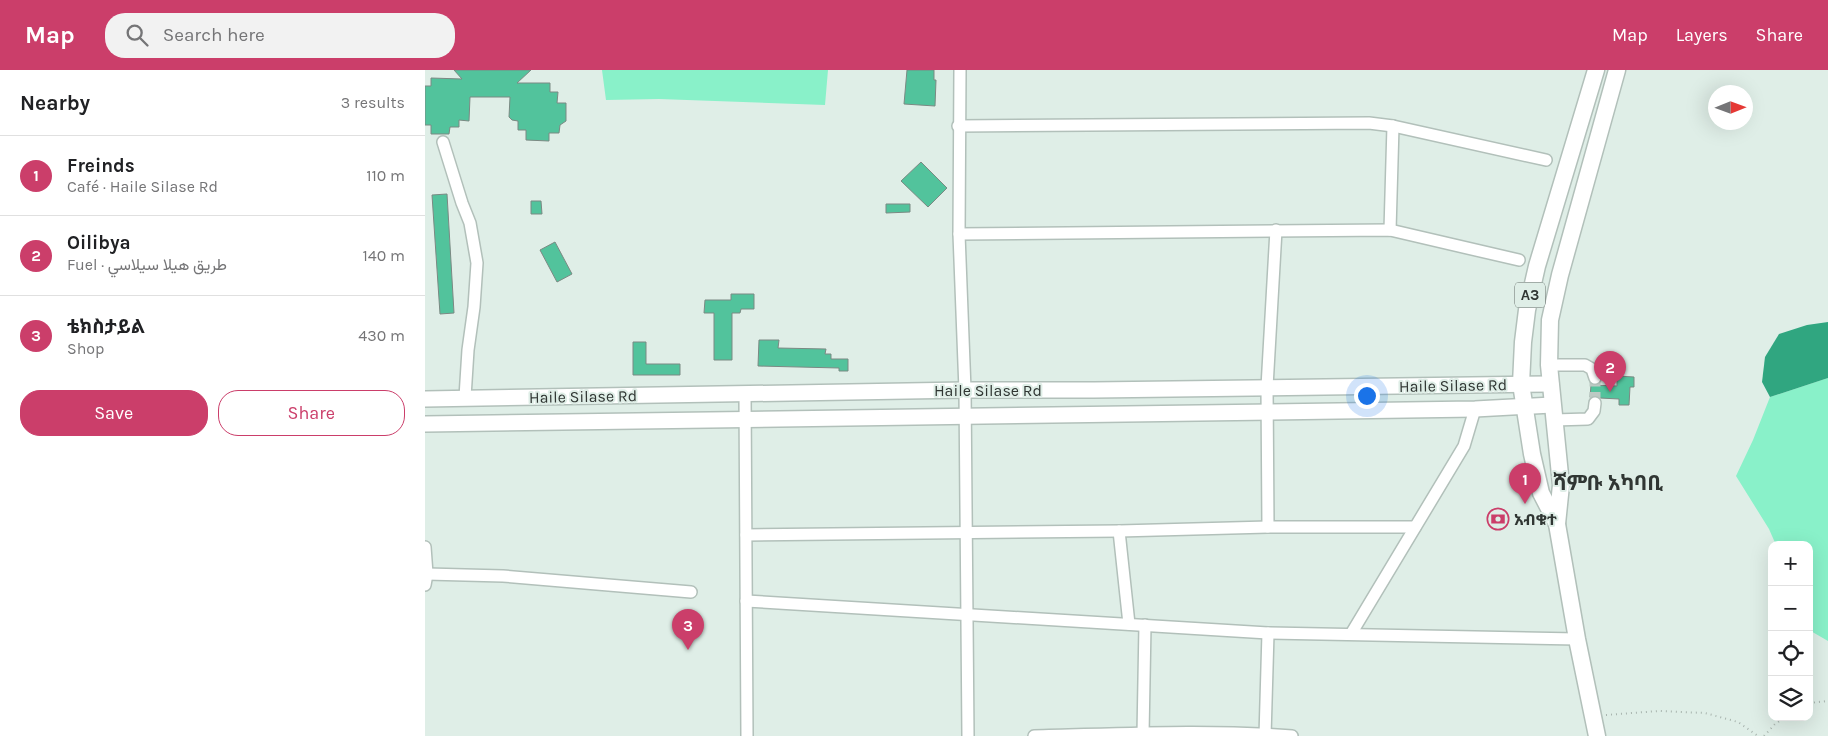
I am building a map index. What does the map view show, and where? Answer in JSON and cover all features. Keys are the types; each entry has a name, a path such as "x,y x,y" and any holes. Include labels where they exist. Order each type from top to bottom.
{"highway":[{"name":"A3","path":"1557,524 1541,492 1532,454 1521,384 1523,342 1529,301 1537,266 1596,70"},
{"name":"A3","path":"1597,736 1577,639 1557,524 1561,485 1549,365 1550,320 1560,275 1614,71"}],"main road":[{"name":"Haile Silase Rd","path":"425,399 965,390 1551,384"},
{"path":"1388,386 1389,410"},
{"name":"Haile Silase Rd","path":"425,424 1524,407 1553,413"}],"street":[{"path":"960,70 958,126 959,234 965,390 968,736"},
{"path":"958,126 1369,123 1393,126 1546,160"},
{"path":"1390,230 1393,126"},
{"path":"443,142 470,223 477,263 465,397"},
{"path":"1268,527 1267,387 1276,230"},
{"path":"959,234 1390,230 1519,260"},
{"path":"1549,365 1585,365 1592,369 1595,378"},
{"path":"745,394 747,736"},
{"path":"1553,413 1588,419 1595,411 1595,403"},
{"path":"1351,634 1464,446 1475,409"},
{"path":"746,535 1119,531 1268,527 1415,527"},
{"path":"1119,531 1129,624"},
{"path":"425,547 426,579 503,576 691,592"},
{"path":"746,601 1268,633 1577,639"},
{"path":"1143,734 1145,625"},
{"path":"1265,735 1268,633"},
{"path":"1034,736 1143,734 1291,736"}],"path":[{"path":"1813,703 1828,701"},
{"path":"1593,716 1659,711 1705,713 1738,722 1758,736"},
{"path":"1764,736 1780,721"}],"shaded area":[{"path":"602,70 828,70 825,105 659,99 606,100"},
{"path":"1828,322 1828,378 1770,397 1762,382 1765,357 1779,334 1807,325"},
{"path":"1828,378 1828,641 1813,632 1813,541 1774,541 1769,529 1736,476 1770,397"}],"building":[{"path":"454,70 531,70 517,83 550,83 550,92 558,92 557,103 566,103 566,121 560,125 559,133 549,133 549,141 526,140 526,130 518,130 518,121 512,120 509,117 510,97 470,97 469,121 459,120 459,127 450,127 449,134 431,134 431,125 425,125 425,86 431,86 431,78 462,79"},
{"path":"907,70 934,70 934,80 936,80 935,106 904,104"},
{"path":"921,162 947,188 928,207 901,181"},
{"path":"447,194 454,313 440,314 432,195"},
{"path":"531,201 541,201 542,214 531,214"},
{"path":"886,204 910,204 910,212 886,213"},
{"path":"555,242 572,274 557,282 540,250"},
{"path":"731,294 754,294 754,309 741,309 740,313 732,313 732,360 714,360 714,313 704,313 705,300 731,300"},
{"path":"759,340 779,340 778,348 826,349 825,354 831,354 831,359 848,359 848,371 839,371 839,368 758,366"},
{"path":"633,342 646,342 646,364 680,364 680,375 633,375"},
{"path":"1617,376 1634,377 1634,387 1630,387 1629,405 1619,405 1619,399 1590,397 1591,385 1617,386"}],"tunnel":[{"path":"1595,378 1595,403"}],"place":[{"name":"Oilibya","path":"1610,392"},
{"name":"Freinds","path":"1525,504"},
{"name":"አብቁተ","path":"1498,519"},
{"name":"ቴክስታይል","path":"688,650"}],"district":[{"name":"ሻምቡ አካባቢ","path":"1608,483"}]}
